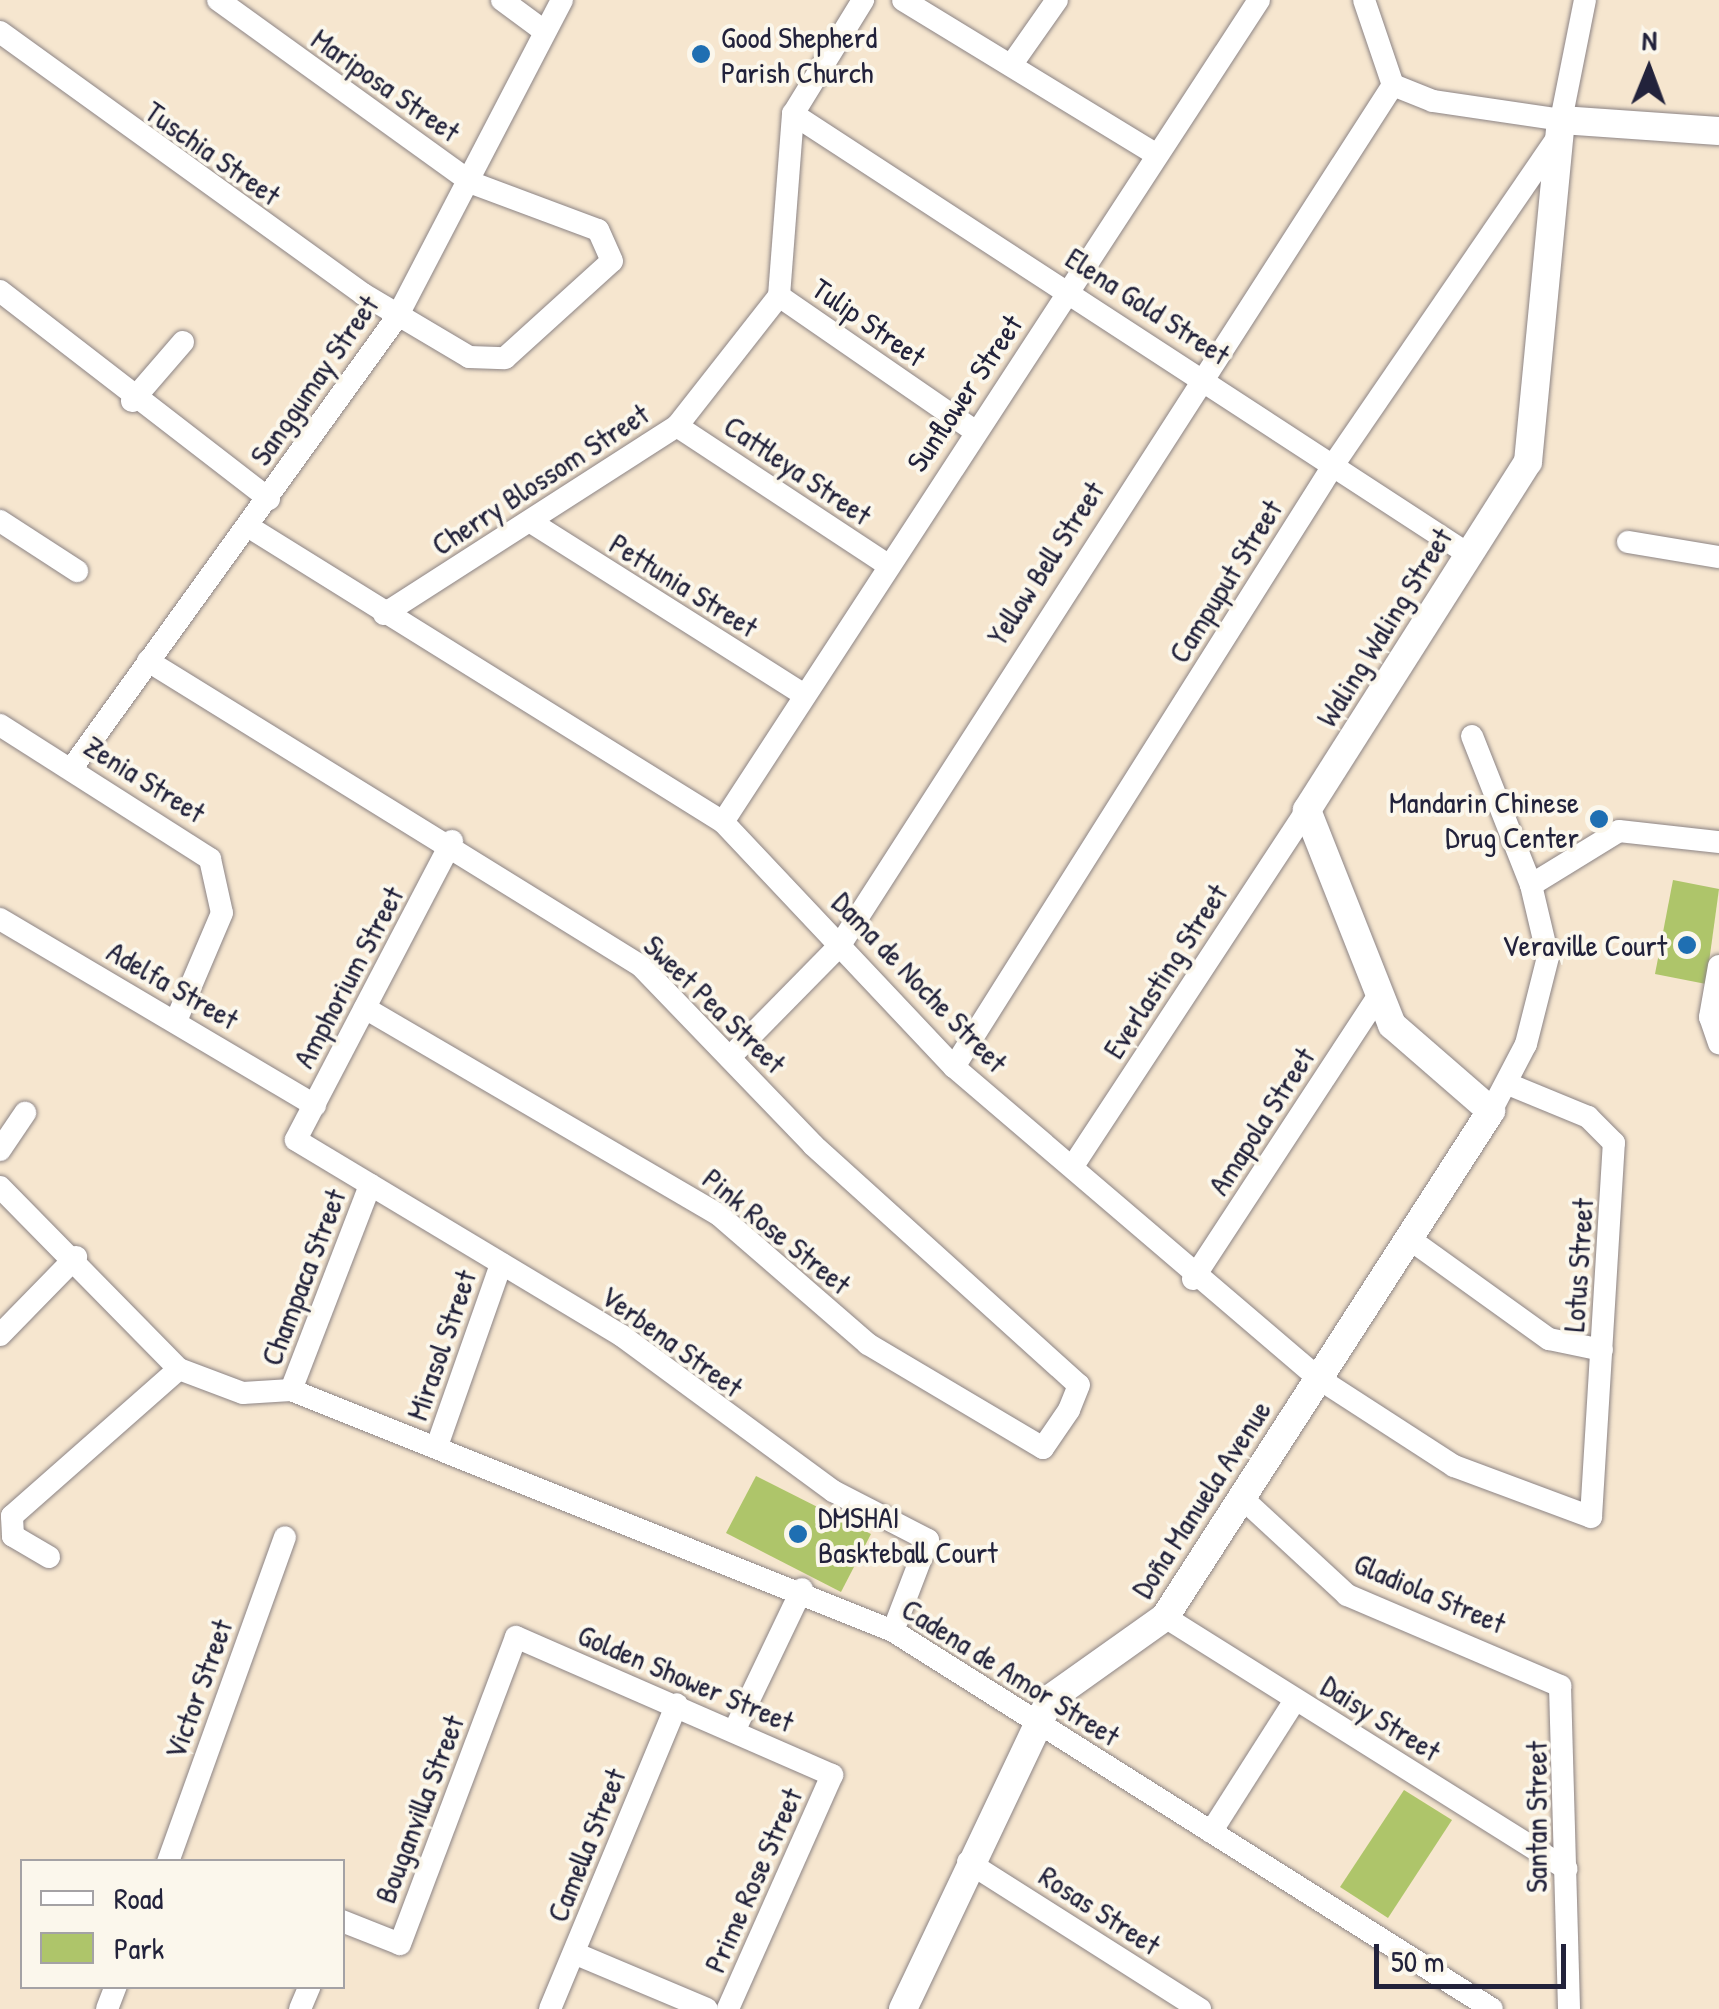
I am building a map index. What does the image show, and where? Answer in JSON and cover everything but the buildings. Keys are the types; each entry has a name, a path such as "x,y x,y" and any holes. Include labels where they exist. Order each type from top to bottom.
{"street":[{"name":"Mariposa Street","path":"218,0 472,183 598,230 612,261 521,346 488,362 396,316"},
{"path":"502,0 544,31"},
{"name":"Sanggumay Street","path":"72,768 249,527 396,316 472,183 562,0"},
{"path":"779,296 793,114 863,0"},
{"path":"903,0 1155,154"},
{"path":"1012,64 1057,0"},
{"name":"Sunflower Street","path":"723,822 886,564 1259,0"},
{"path":"1364,0 1394,85 1432,100 1560,127 1719,131"},
{"path":"1560,127 1585,0"},
{"name":"Tuschia Street","path":"0,32 396,316"},
{"name":"Yellow Bell Street","path":"730,1057 840,944 1200,376 1394,85"},
{"name":"Elena Gold Street","path":"793,114 1336,461 1468,554"},
{"name":"Campuput Street","path":"954,1067 1336,461 1560,127"},
{"name":"Waling Waling Street","path":"1307,810 1531,450 1560,127"},
{"path":"0,291 132,401 269,499"},
{"name":"Cherry Blossom Street","path":"384,614 534,524 677,426 779,296"},
{"name":"Tulip Street","path":"779,296 975,431"},
{"path":"132,401 182,342"},
{"name":"Cattleya Street","path":"677,426 886,564"},
{"path":"0,521 77,572"},
{"name":"Pettunia Street","path":"534,524 803,694"},
{"name":"Dama de Noche Street","path":"249,527 723,822 954,1067 1073,1166 1193,1279 1318,1378 1454,1466 1591,1517"},
{"path":"1628,542 1719,558"},
{"name":"Sweet Pea Street","path":"148,660 452,842 641,966 894,1222 1079,1385 1044,1448"},
{"name":"Zenia Street","path":"0,725 210,859 222,912 176,1022"},
{"path":"1307,810 1378,996 1406,1044 1491,1111 1508,1084 1548,958 1530,885 1472,736"},
{"name":"Everlasting Street","path":"1073,1166 1307,810"},
{"path":"1530,885 1619,831 1719,842"},
{"name":"Amphorium Street","path":"296,1140 452,842"},
{"name":"Adelfa Street","path":"0,918 315,1104"},
{"path":"1719,966 1710,1017 1719,1043"},
{"name":"Amapola Street","path":"1193,1279 1378,996"},
{"name":"Pink Rose Street","path":"366,1008 719,1215 868,1344 1044,1448"},
{"name":"Lotus Street","path":"1508,1084 1588,1118 1614,1142 1591,1517"},
{"name":"Doña Manuela Avenue","path":"909,2007 968,1862 1035,1722 1051,1698 1165,1617 1491,1111"},
{"path":"0,1150 25,1113"},
{"name":"Verbena Street","path":"296,1140 622,1336 833,1491 928,1540 893,1631"},
{"name":"Champaca Street","path":"291,1390 370,1185"},
{"path":"0,1187 76,1257 180,1370 12,1516 12,1536 49,1557"},
{"path":"1411,1240 1549,1339 1602,1350"},
{"path":"0,1335 76,1257"},
{"name":"Mirasol Street","path":"437,1446 501,1264"},
{"name":"Cadena de Amor Street","path":"180,1370 243,1393 291,1390 802,1589 893,1631 1492,2009"},
{"name":"Gladiola Street","path":"1242,1498 1347,1594 1560,1686"},
{"name":"Victor Street","path":"169,1859 284,1538"},
{"path":"736,1729 802,1589"},
{"name":"Daisy Street","path":"1165,1617 1566,1869"},
{"name":"Golden Shower Street","path":"516,1638 736,1729 832,1775"},
{"name":"Bouganvilla Street","path":"345,1922 400,1944 516,1638"},
{"name":"Santan Street","path":"1560,1686 1569,2009"},
{"path":"1211,1832 1295,1700"},
{"name":"Camella Street","path":"550,2009 677,1704"},
{"name":"Prime Rose Street","path":"728,2009 832,1775"},
{"name":"Rosas Street","path":"968,1862 1200,2009"},
{"path":"574,1953 708,2009"}],"green space":[{"name":"Veraville Court","path":"1673,880 1719,889 1706,984 1655,974"},
{"name":"DMSHAI Baskteball Court","path":"756,1476 871,1534 841,1592 726,1533"},
{"path":"1404,1790 1452,1820 1388,1918 1340,1887"}],"place":[{"name":"Good Shepherd Parish Church","path":"701,54"},
{"name":"Mandarin Chinese Drug Center","path":"1599,819"},
{"name":"Veraville Court","path":"1687,945"},
{"name":"DMSHAI Baskteball Court","path":"798,1534"}]}
